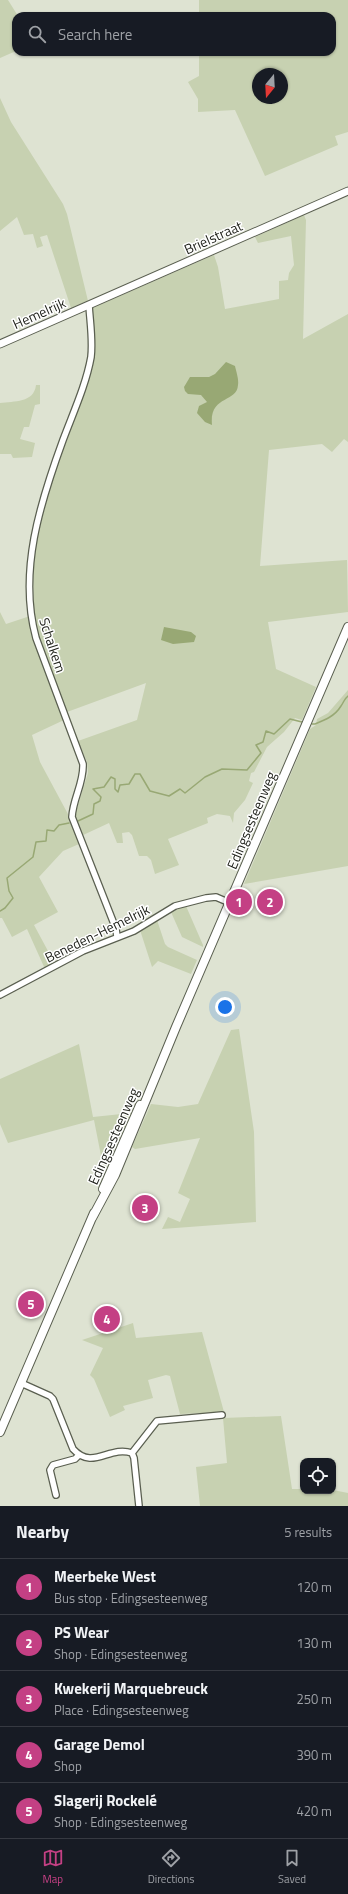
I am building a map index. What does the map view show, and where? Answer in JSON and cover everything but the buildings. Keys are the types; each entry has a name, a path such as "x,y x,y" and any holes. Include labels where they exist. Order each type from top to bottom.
{"main road":[{"name":"Edingsesteenweg","path":"0,1432 92,1218 115,1175 348,627"}],"street":[{"name":"Brielstraat","path":"89,305 348,191"},
{"name":"Hemelrijk","path":"0,344 89,305"},
{"name":"Schalkem","path":"89,305 91,356 73,414 45,492 32,549 29,598 32,625 36,638 83,764 82,780 72,807 72,816 116,929 117,938"},
{"name":"Beneden-Hemelrijk","path":"0,995 84,952 134,931 175,906 216,897 230,904"},
{"path":"21,1383 50,1396 53,1399 73,1449 79,1455 87,1459 122,1450 132,1453"},
{"path":"132,1453 157,1421 222,1415"},
{"path":"132,1453 134,1458 139,1506"},
{"path":"56,1495 50,1470 53,1465 75,1460 79,1455"}],"shaded area":[{"path":"0,0 8,0 16,12 12,12 12,53 0,58"},
{"path":"199,0 348,0 348,132 335,136 338,145 265,176 235,110 198,112 198,99 188,82 199,76 199,56 336,56 336,12 199,12"},
{"path":"0,98 11,122 63,204 67,214 88,301 71,308 47,235 40,237 43,246 37,248 33,234 24,235 17,217 0,231"},
{"path":"304,215 306,220 303,339 348,314 348,442 344,439 332,452 322,444 269,450 260,566 347,560 348,612 268,622 276,669 316,687 302,720 295,718 284,732 267,747 254,772 251,773 249,781 253,783 245,800 234,813 233,823 230,816 217,814 207,818 208,823 168,839 179,865 155,874 151,860 147,856 139,856 132,835 129,832 122,833 123,843 117,843 109,823 81,836 75,814 88,773 87,762 78,741 137,720 146,683 67,712 38,637 34,613 33,566 35,546 51,484 76,415 93,358 92,308 214,255 218,267 225,309 279,299 279,281 288,280 289,273 294,265 291,236 258,243 255,237"},
{"path":"226,362 235,366 238,385 233,395 219,404 215,409 212,415 212,425 205,422 197,413 199,406 207,402 201,395 188,394 184,387 190,377 209,377 215,374"},
{"path":"36,385 40,385 40,404 35,405 29,427 24,427 20,439 35,443 32,457 13,458 11,454 0,454 0,403 27,398 32,395"},
{"path":"0,612 6,624 30,616 64,720 32,735 40,762 69,816 79,844 63,851 39,877 58,912 34,925 55,964 45,969 27,929 12,937 2,918 0,918"},
{"path":"164,627 191,632 196,636 194,642 173,644 161,640"},
{"path":"348,690 348,866 244,884 310,729 316,725 317,719 328,713"},
{"path":"186,906 203,947 182,937 171,912"},
{"path":"157,920 165,944 168,947 197,960 191,974 158,961 152,967 140,930"},
{"path":"239,1029 254,1132 256,1222 162,1229 168,1217 180,1222 190,1199 178,1193 200,1138 135,1149 132,1147 151,1104 178,1107 198,1104 231,1030"},
{"path":"79,1044 93,1117 131,1113 104,1171 94,1120 8,1143 0,1124 0,1079"},
{"path":"133,1323 136,1338 202,1332 224,1412 180,1414 170,1376 166,1375 148,1380 153,1398 123,1406 125,1410 110,1417 94,1379 90,1375 103,1348 82,1340"},
{"path":"281,1416 292,1489 300,1489 300,1494 336,1494 336,1491 348,1493 348,1506 200,1506 196,1467 227,1463 223,1418"}],"waterway":[{"path":"312,724 333,715 348,696"},
{"path":"78,821 93,814 94,804 100,801 101,797 93,789 104,787 111,777 115,779 115,789 118,792 120,785 129,784 135,774 140,774 150,791 169,796 180,789 185,793 205,777 222,769 247,770 261,753 256,745 263,742 266,731 274,734 290,719 302,722"},
{"path":"0,911 5,908 13,898 9,891 7,878 33,857 36,842 46,841 47,830 54,831 59,825 69,823"}],"place":[{"name":"Meerbeke West","path":"239,902"},
{"name":"PS Wear","path":"270,902"},
{"name":"Kwekerij Marquebreuck","path":"145,1208"},
{"name":"Slagerij Rockelé","path":"31,1304"},
{"name":"Garage Demol","path":"107,1319"}]}
